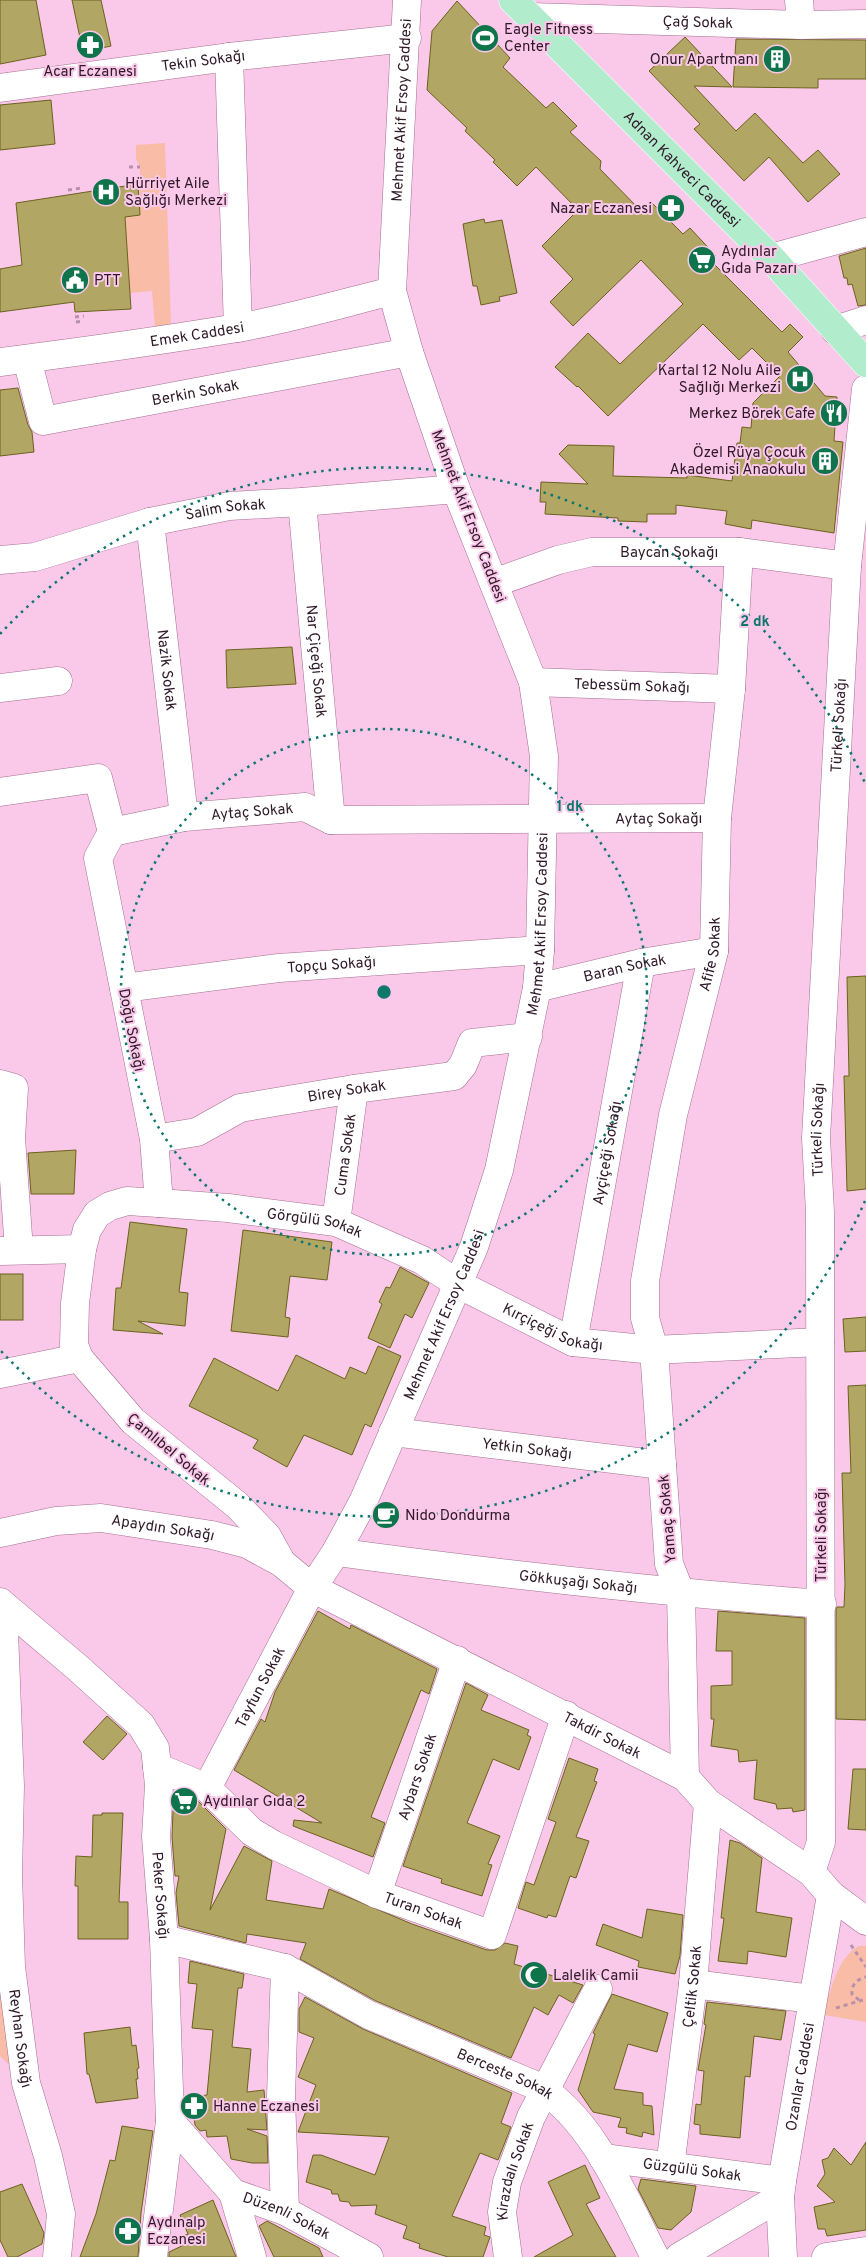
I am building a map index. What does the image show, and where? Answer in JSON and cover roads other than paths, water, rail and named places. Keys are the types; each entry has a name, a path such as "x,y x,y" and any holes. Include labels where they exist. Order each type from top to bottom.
{"main road":[{"name":"Adnan Kahveci Caddesi","path":"521,9 771,258 866,363"}],"street":[{"name":"Mehmet Akif Ersoy Caddesi","path":"312,1588 336,1552 362,1502 474,1247 499,1170 528,1037 537,988 540,950 541,817 544,756 533,682 456,489 409,352 392,292 407,38 407,0"},
{"name":"Çağ Sokak","path":"521,9 800,13 866,24"},
{"name":"Tekin Sokağı","path":"0,88 229,57 407,38"},
{"path":"229,57 238,328"},
{"path":"771,258 866,232"},
{"name":"Emek Caddesi","path":"0,362 126,347 238,328 392,292"},
{"path":"835,330 866,320"},
{"name":"Berkin Sokak","path":"27,359 43,421 409,352"},
{"name":"Türkeli Sokağı","path":"811,1872 820,1842 822,1604 820,1212 816,1138 847,566 866,389"},
{"name":"Salim Sokak","path":"0,560 35,557 150,522 229,506 456,489"},
{"name":"Nar Çiçeği Sokak","path":"302,502 331,820"},
{"name":"Nazik Sokak","path":"150,522 184,817"},
{"name":"Baycan Sokağı","path":"494,583 558,560 592,552 738,552 847,566"},
{"name":"Afife Sokak","path":"654,1350 645,1318 644,1281 673,1115 714,951 717,818 731,689 738,552"},
{"path":"0,688 58,681"},
{"name":"Tebessüm Sokağı","path":"533,682 731,689"},
{"path":"0,792 98,778 112,832"},
{"name":"Aytaç Sokak","path":"112,832 184,817 305,807 331,820 541,817"},
{"name":"Aytaç Sokağı","path":"541,817 717,818"},
{"name":"Doğu Sokağı","path":"112,832 98,858 154,1139 159,1203"},
{"name":"Topçu Sokağı","path":"124,988 279,968 540,950"},
{"name":"Baran Sokak","path":"537,988 641,963 714,951"},
{"name":"Ayçiçeği Sokağı","path":"572,1342 641,963"},
{"name":"Birey Sokak","path":"154,1139 197,1132 240,1108 354,1089 454,1076 463,1065 472,1043 528,1037"},
{"path":"0,1084 14,1088 9,1251 82,1249"},
{"name":"Cuma Sokak","path":"336,1222 354,1089"},
{"name":"Çamlıbel Sokak","path":"159,1203 127,1201 110,1206 97,1214 87,1230 82,1249 75,1303 74,1345 79,1358 133,1421 237,1505 268,1536 282,1563"},
{"name":"Görgülü Sokak","path":"159,1203 228,1208 336,1222 422,1260 458,1284"},
{"name":"Kırçiçeği Sokağı","path":"458,1284 572,1342 654,1350 820,1342"},
{"name":"Yamaç Sokak","path":"654,1350 669,1564 681,1594 685,1777"},
{"path":"0,1374 79,1358"},
{"name":"Yetkin Sokağı","path":"393,1432 662,1465"},
{"name":"Apaydın Sokağı","path":"0,1532 56,1521 101,1518 220,1537 247,1544 282,1563 312,1588"},
{"name":"Gökkuşağı Sokağı","path":"336,1552 487,1572 681,1594 822,1604"},
{"name":"Takdir Sokak","path":"312,1588 566,1715 685,1777 708,1803 811,1872 831,1895 866,1921"},
{"name":"Tayfun Sokak","path":"207,1788 312,1588"},
{"name":"Reyhan Sokağı","path":"2,1604 2,1680 10,1786 8,1876 11,1967 26,2083 48,2156 61,2214 57,2257"},
{"name":"Peker Sokağı","path":"2,1604 78,1668 141,1725 155,1748 159,1786 156,1837 164,1939 170,2121 153,2257"},
{"name":"Aybars Sokak","path":"377,1894 457,1660"},
{"name":"Turan Sokak","path":"157,1767 207,1788 252,1832 377,1894 492,1935 566,1715"},
{"name":"Çeltik Sokak","path":"670,2167 693,1984 708,1803"},
{"name":"Ozanlar Caddesi","path":"783,2257 781,2189 831,1895"},
{"name":"Berceste Sokak","path":"164,1939 285,1968 369,2015 555,2096 571,2113 602,2158 655,2257"},
{"path":"285,1968 281,2097 285,2211"},
{"path":"693,1984 812,1999"},
{"name":"Kirazdalı Sokak","path":"508,2257 502,2212 507,2182 531,2117 598,1989"},
{"name":"Düzenli Sokak","path":"170,2121 233,2193 285,2211 369,2257"},
{"name":"Güzgülü Sokak","path":"602,2158 670,2167 781,2189"},
{"path":"679,2257 781,2189"},
{"path":"233,2193 252,2257"},
{"path":"826,2257 866,2251"}],"place":[{"name":"Eagle Fitness Center","path":"485,38"},
{"name":"Acar Eczanesi","path":"90,45"},
{"name":"Onur Apartmanı","path":"777,59"},
{"name":"Hürriyet Aile Sağlığı Merkezi","path":"106,192"},
{"name":"Nazar Eczanesi","path":"671,208"},
{"name":"Aydınlar Gıda Pazarı","path":"702,260"},
{"name":"PTT","path":"75,280"},
{"name":"Kartal 12 Nolu Aile Sağlığı Merkezi","path":"800,379"},
{"name":"Merkez Börek Cafe","path":"834,413"},
{"name":"Özel Rüya Çocuk Akademisi Anaokulu","path":"825,461"},
{"name":"Nido Dondurma","path":"386,1515"},
{"name":"Aydınlar Gıda 2","path":"184,1801"},
{"name":"Lalelik Camii","path":"534,1975"},
{"name":"Hanne Eczanesi","path":"194,2106"},
{"name":"Aydınalp Eczanesi","path":"128,2231"}]}
